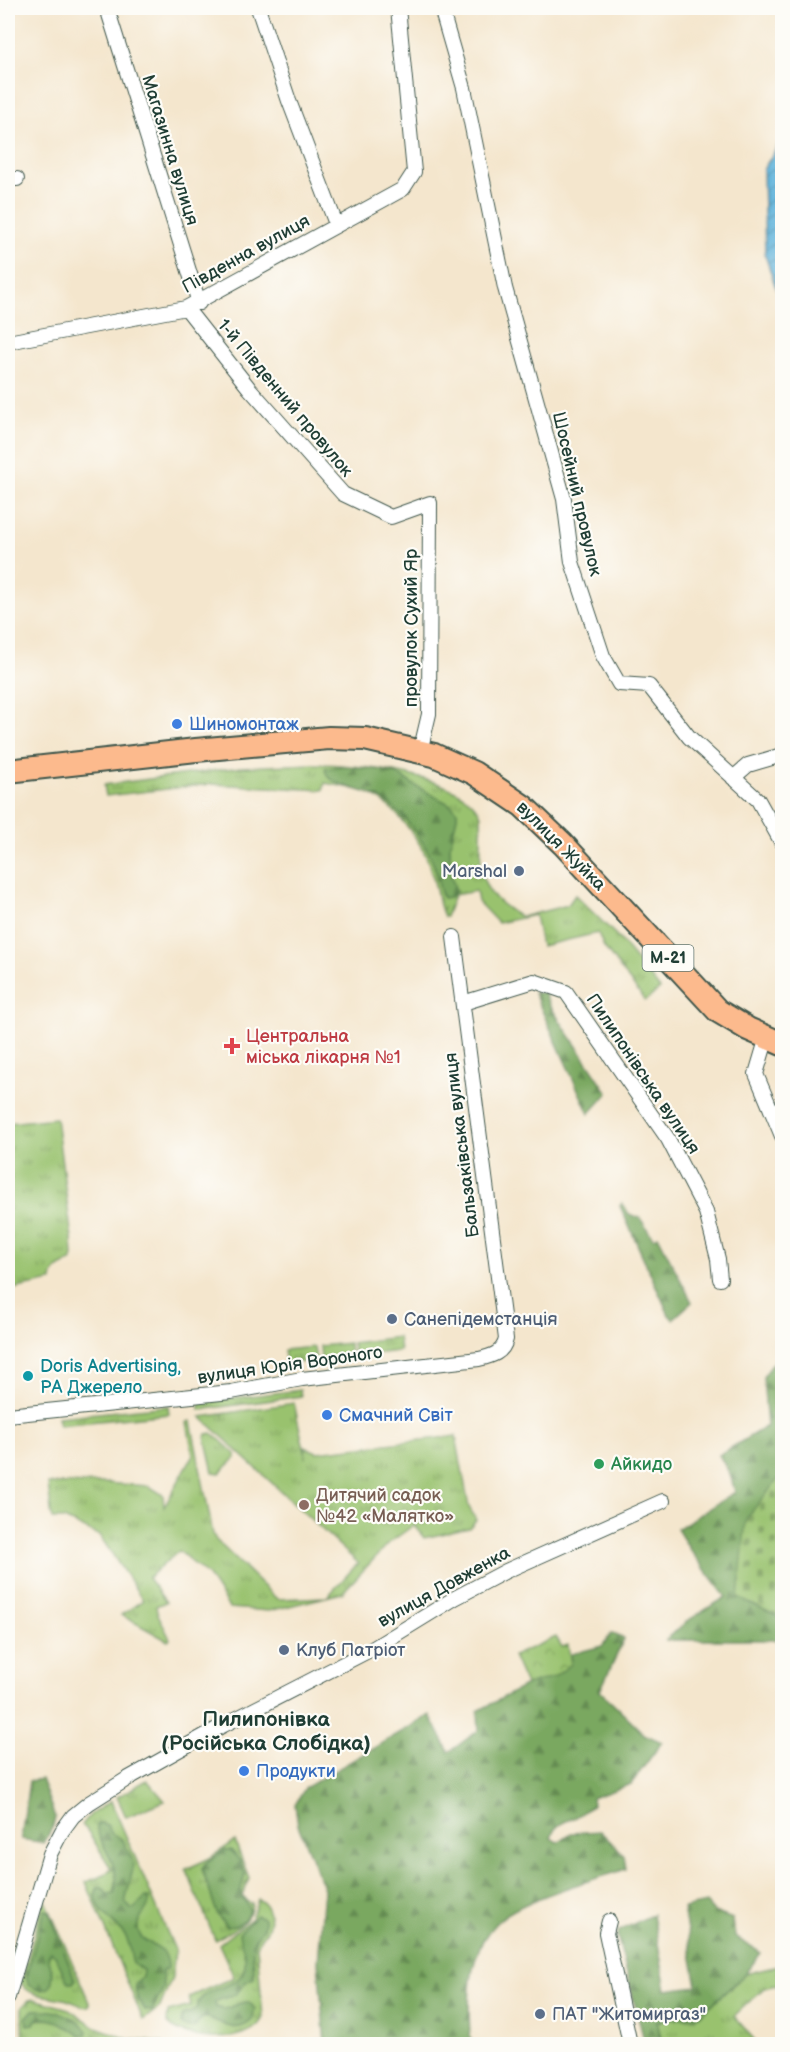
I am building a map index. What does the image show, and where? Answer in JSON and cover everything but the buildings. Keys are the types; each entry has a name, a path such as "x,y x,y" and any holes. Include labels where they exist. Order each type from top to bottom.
{"highway":[{"name":"вулиця Жуйка","path":"8,771 329,738 365,739 434,755 474,773 523,806 563,844 718,1011 775,1040"}],"street":[{"name":"Магазинна вулиця","path":"107,8 192,305"},
{"path":"258,8 289,101 336,224"},
{"name":"Південна вулиця","path":"8,342 192,305 403,189 414,172 398,8"},
{"name":"Шосейний провулок","path":"441,8 464,87 505,288 564,499 572,562 603,656 619,684 649,686 689,737 758,800 783,843"},
{"name":"1-й Південний провулок","path":"192,305 249,388 343,494 391,517 430,503"},
{"name":"провулок Сухий Яр","path":"420,752 429,714 430,503"},
{"path":"733,778 748,765 783,755"},
{"name":"Бальзаківська вулиця","path":"454,937 506,1339 502,1348"},
{"name":"Пилипонівська вулиця","path":"463,1003 534,981 566,992 668,1138 706,1212 718,1259 720,1279"},
{"path":"775,1040 756,1074 783,1136"},
{"name":"вулиця Юрія Вороного","path":"8,1415 231,1392 302,1379 490,1357 502,1348"},
{"name":"вулиця Довженка","path":"8,1997 50,1854 73,1816 89,1803 220,1727 372,1649 455,1598 506,1571 663,1501"},
{"path":"609,1921 606,1934 630,2044"}],"green space":[{"path":"314,764 354,766 406,774 454,790 471,801 481,815 482,874 493,896 521,917 568,905 575,895 616,935 660,989 645,1001 604,947 598,933 541,946 535,915 498,923 478,902 476,891 454,895 446,917 444,917 429,864 420,844 397,814 379,799 365,792 325,783 323,790 211,784 106,796 104,785 241,767"},
{"path":"342,766 377,769 397,774 451,805 457,811 450,845 451,876 456,891 450,897 443,898 428,851 400,814 377,796 341,784 327,775 325,769"},
{"path":"544,992 550,1006 608,1093 589,1114 534,993"},
{"path":"56,1118 73,1257 71,1262 56,1270 52,1281 8,1290 8,1123"},
{"path":"622,1203 629,1214 640,1218 653,1238 658,1236 692,1302 673,1319 669,1315 620,1206"},
{"path":"398,1337 400,1351 354,1356 352,1343"},
{"path":"349,1343 350,1357 321,1360 320,1346"},
{"path":"314,1347 316,1360 286,1364 284,1350"},
{"path":"777,1358 782,1369 782,1640 666,1640 687,1621 726,1597 677,1529 735,1492 730,1474 719,1455 767,1426 763,1377"},
{"path":"300,1390 301,1396 200,1410 199,1402"},
{"path":"294,1403 306,1458 305,1447 317,1452 456,1436 469,1507 476,1520 469,1528 424,1538 414,1525 389,1543 342,1593 327,1597 358,1563 201,1417"},
{"path":"168,1406 169,1414 59,1425 58,1417"},
{"path":"191,1421 216,1540 277,1599 326,1597 269,1611 229,1608 208,1576 179,1551 148,1578 166,1602 156,1606 170,1639 168,1641 121,1615 143,1600 100,1536 64,1519 52,1519 48,1484 104,1483 149,1486 163,1495 164,1507 193,1455 187,1422"},
{"path":"212,1433 236,1454 236,1458 220,1473 213,1472 205,1437"},
{"path":"782,1474 782,1618 738,1598 746,1519"},
{"path":"612,1633 624,1639 600,1691 644,1734 662,1742 631,1784 592,1798 593,1804 578,1816 557,1827 551,1838 558,1842 571,1833 600,1831 624,1855 626,1869 521,1906 496,1923 486,1935 474,1964 469,1997 471,2044 325,2044 318,1962 324,1889 298,1825 295,1805 305,1788 430,1715 449,1752 479,1730 478,1711 532,1682 554,1677 571,1664 571,1654 602,1646"},
{"path":"556,1637 562,1647 568,1645 571,1664 554,1677 526,1685 513,1656"},
{"path":"41,1779 55,1817 44,1843 21,1839 29,1781"},
{"path":"147,1780 165,1801 126,1817 117,1797"},
{"path":"111,1801 175,1950 172,1977 160,2007 143,2020 86,1882 105,1875 111,1868 82,1825 91,1814"},
{"path":"100,1823 107,1825 112,1834 123,1840 134,1864 125,1903 134,1909 145,1897 149,1898 148,1906 138,1924 140,1935 164,1952 167,1959 168,1968 162,1971 164,1987 152,2011 145,2010 137,1998 135,1985 142,1977 143,1970 133,1964 126,1937 100,1908 97,1901 98,1887 104,1889 108,1894 114,1893 116,1884 114,1868 97,1830 97,1825"},
{"path":"235,1841 249,1878 242,1896 250,1904 252,1903 251,1910 244,1922 215,1940 186,1869 208,1859"},
{"path":"225,1850 231,1850 240,1861 245,1874 240,1892 249,1909 242,1922 227,1927 218,1916 202,1869 207,1862"},
{"path":"258,1899 264,1904 269,1917 269,1926 257,1947 263,2017 257,2026 246,2033 233,2036 202,2037 175,2029 167,2022 168,2012 191,2006 189,1997 234,1977 219,1944 251,1919"},
{"path":"46,1901 90,2004 88,2007 64,1999 36,1994 24,1987 21,1982 43,1904"},
{"path":"706,1903 714,1912 733,1919 735,1937 761,1953 745,1974 699,2016 657,2021 660,2037 644,2040 617,1935 619,1931 653,1914 666,1990 697,1986 683,1908"},
{"path":"45,1910 49,1911 75,1980 73,1983 67,1981 55,1955 51,1952 48,1957 53,1974 51,1986 40,1990 29,1985 26,1976"},
{"path":"257,1915 264,1918 264,1922 253,1948 254,1978 243,1984 234,1995 215,2003 216,2007 225,2009 249,2002 255,2009 252,2020 244,2026 236,2027 204,2018 194,2028 184,2027 181,2023 182,2015 196,2009 199,2001 205,1995 237,1980 242,1974 245,1957 239,1933"},
{"path":"782,1965 782,1992 776,1985 764,1988 734,2016 758,2044 662,2044 657,2021 699,2016 745,1974"},
{"path":"34,1999 69,2009 96,2027 128,2039 164,2044 97,2044 95,2037 61,2044 23,2044 22,2007 29,2000"},
{"path":"33,2010 49,2010 64,2014 83,2025 88,2031 87,2034 80,2035 49,2019 36,2020 34,2024 27,2025 26,2018"}],"water":[{"path":"782,139 782,306 765,255 763,170"}],"place":[{"name":"Шиномонтаж","path":"177,724"},
{"name":"Marshal","path":"519,871"},
{"name":"Центральна міська лікарня №1","path":"232,1046"},
{"name":"Санепідемстанція","path":"392,1319"},
{"name":"Doris Advertising, РА Джерело","path":"28,1376"},
{"name":"Смачний Світ","path":"327,1415"},
{"name":"Айкидо","path":"599,1464"},
{"name":"Дитячий садок №42 «Малятко»","path":"304,1505"},
{"name":"Клуб Патріот","path":"284,1650"},
{"name":"Продукти","path":"244,1771"},
{"name":"ПАТ \"Житомиргаз\"","path":"540,2014"}],"district":[{"name":"Пилипонівка (Російська Слобідка)","path":"266,1731"}]}
